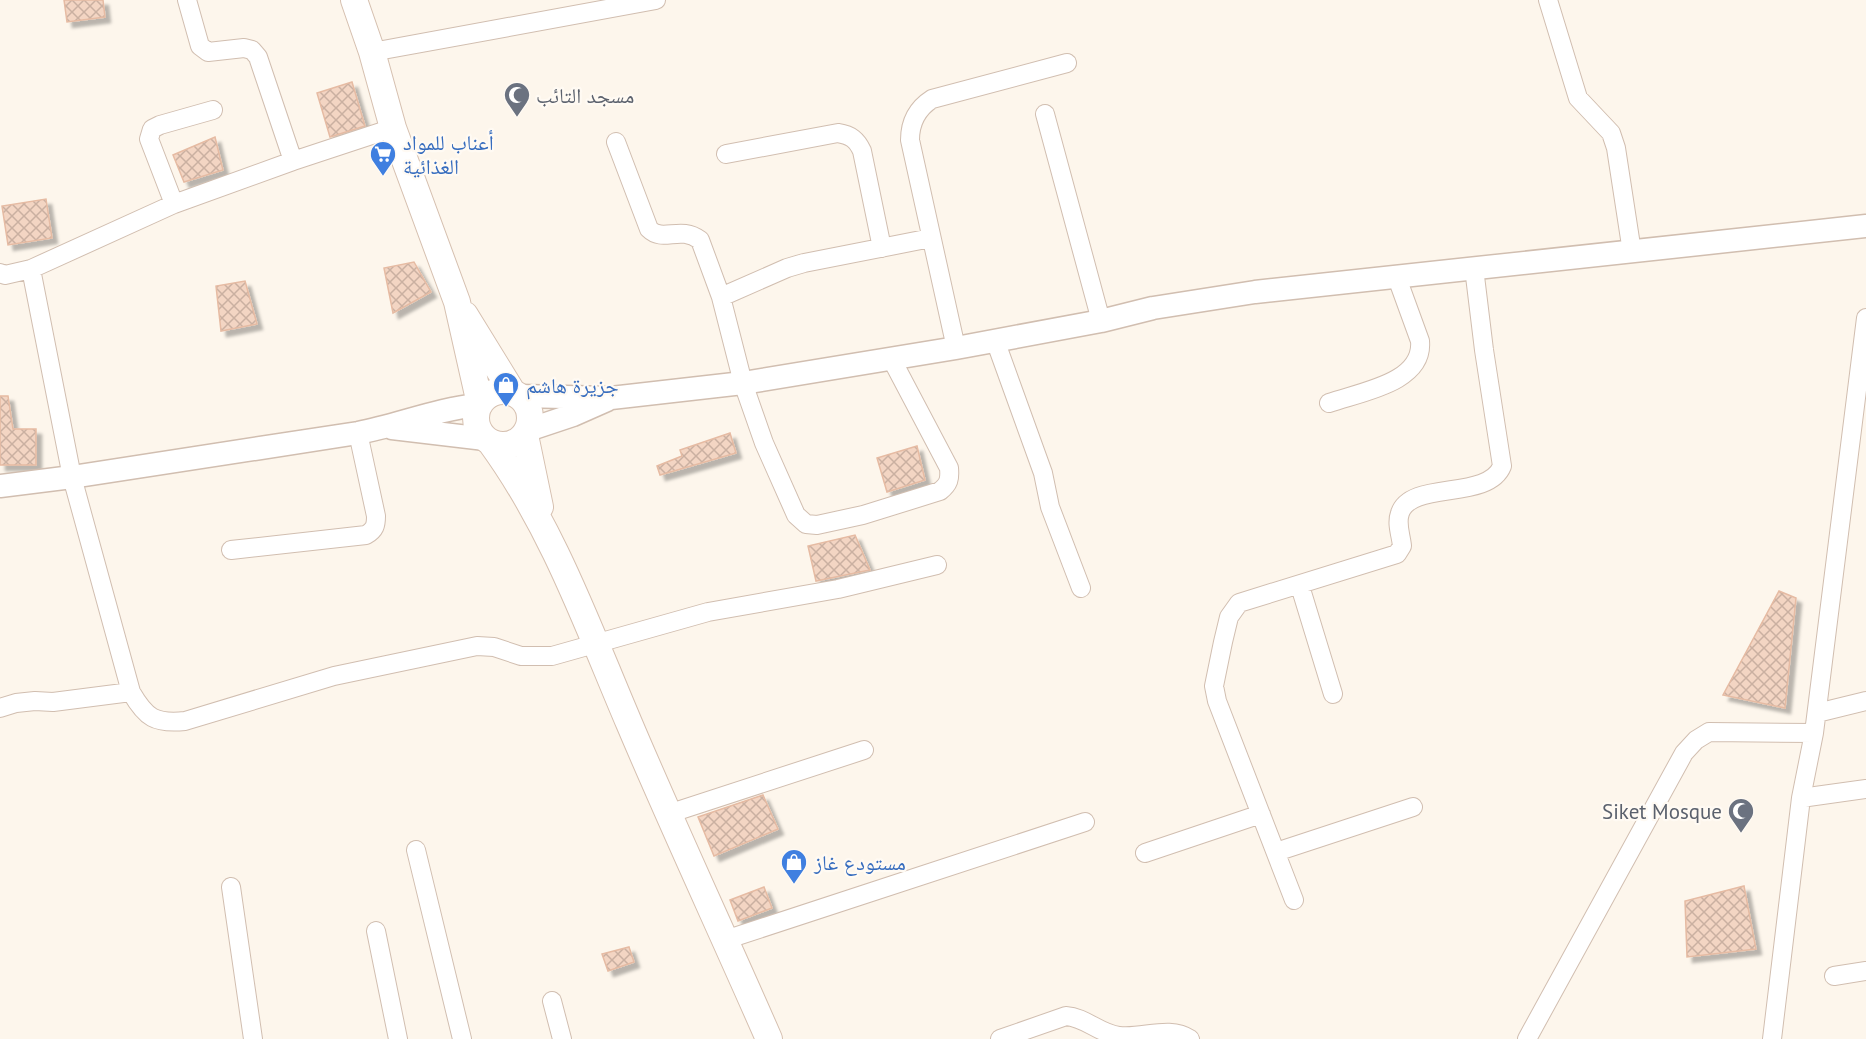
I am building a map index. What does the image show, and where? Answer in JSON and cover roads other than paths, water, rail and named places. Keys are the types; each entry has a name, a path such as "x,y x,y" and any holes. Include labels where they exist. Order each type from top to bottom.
{"main road":[{"path":"354,0 372,52 393,128 457,302 479,404 476,425 516,477 543,525 668,814 769,1039"},
{"path":"457,302 516,394 530,411 526,432 543,525"},
{"path":"479,404 495,392 507,391 516,394"},
{"path":"488,441 509,445 526,432"}],"street":[{"path":"187,0 200,46 208,52 244,48 252,50 258,57 293,161"},
{"path":"372,52 656,0"},
{"path":"1548,0 1578,98 1607,128 1614,141 1632,252"},
{"path":"956,348 910,140 913,121 923,105 932,99 1067,63"},
{"path":"174,204 149,139 150,133 160,125 213,110"},
{"path":"1045,114 1101,321"},
{"path":"0,273 5,275 31,269 174,204 393,128"},
{"path":"726,154 838,133 848,134 858,142 862,151 882,248"},
{"path":"616,142 649,229 658,235 687,232 700,240 721,297 743,383 764,443 796,515 806,524 817,525 863,515 940,491 950,479 949,468 891,358"},
{"path":"516,394 611,398 743,383 956,348 1101,321 1153,308 1255,292 1866,226"},
{"path":"721,297 787,268 931,238"},
{"path":"1294,900 1217,701 1214,686 1229,617 1239,603 1397,554 1402,546 1398,527 1399,515 1404,506 1414,498 1482,483 1499,473 1502,466 1474,268"},
{"path":"31,269 72,477 131,692 143,712 154,719 169,723 177,722 334,676 455,649 477,646 494,647 521,656 552,656 708,612 838,589 938,565"},
{"path":"1329,403 1397,380 1408,374 1416,364 1421,353 1420,341 1396,275"},
{"path":"1772,1039 1801,798 1817,713 1866,318"},
{"path":"995,340 1043,473 1050,507 1081,588"},
{"path":"526,432 611,398"},
{"path":"0,486 358,433 384,428 456,407 479,404"},
{"path":"384,428 488,441"},
{"path":"231,550 366,535 372,532 376,524 376,516 358,433"},
{"path":"1300,585 1333,694"},
{"path":"0,708 16,703 53,702 131,692"},
{"path":"1817,713 1866,701"},
{"path":"1527,1039 1684,753 1696,740 1709,732 1814,733"},
{"path":"668,814 864,750"},
{"path":"1801,798 1866,789"},
{"path":"1276,852 1413,807"},
{"path":"1144,853 1261,814"},
{"path":"725,940 1085,822"},
{"path":"416,850 462,1039"},
{"path":"231,887 253,1039"},
{"path":"376,931 398,1039"},
{"path":"1834,975 1866,971"},
{"path":"552,1001 562,1039"},
{"path":"1000,1039 1066,1016 1073,1016 1107,1033 1120,1036 1170,1032 1183,1034 1190,1039"}],"place":[{"name":"مسجد التائب","path":"517,118"},
{"name":"أعناب للمواد الغذائية","path":"383,177"},
{"name":"جزيرة هاشم","path":"506,408"},
{"name":"Siket Mosque","path":"1741,834"},
{"name":"مستودع غاز","path":"794,885"}]}
